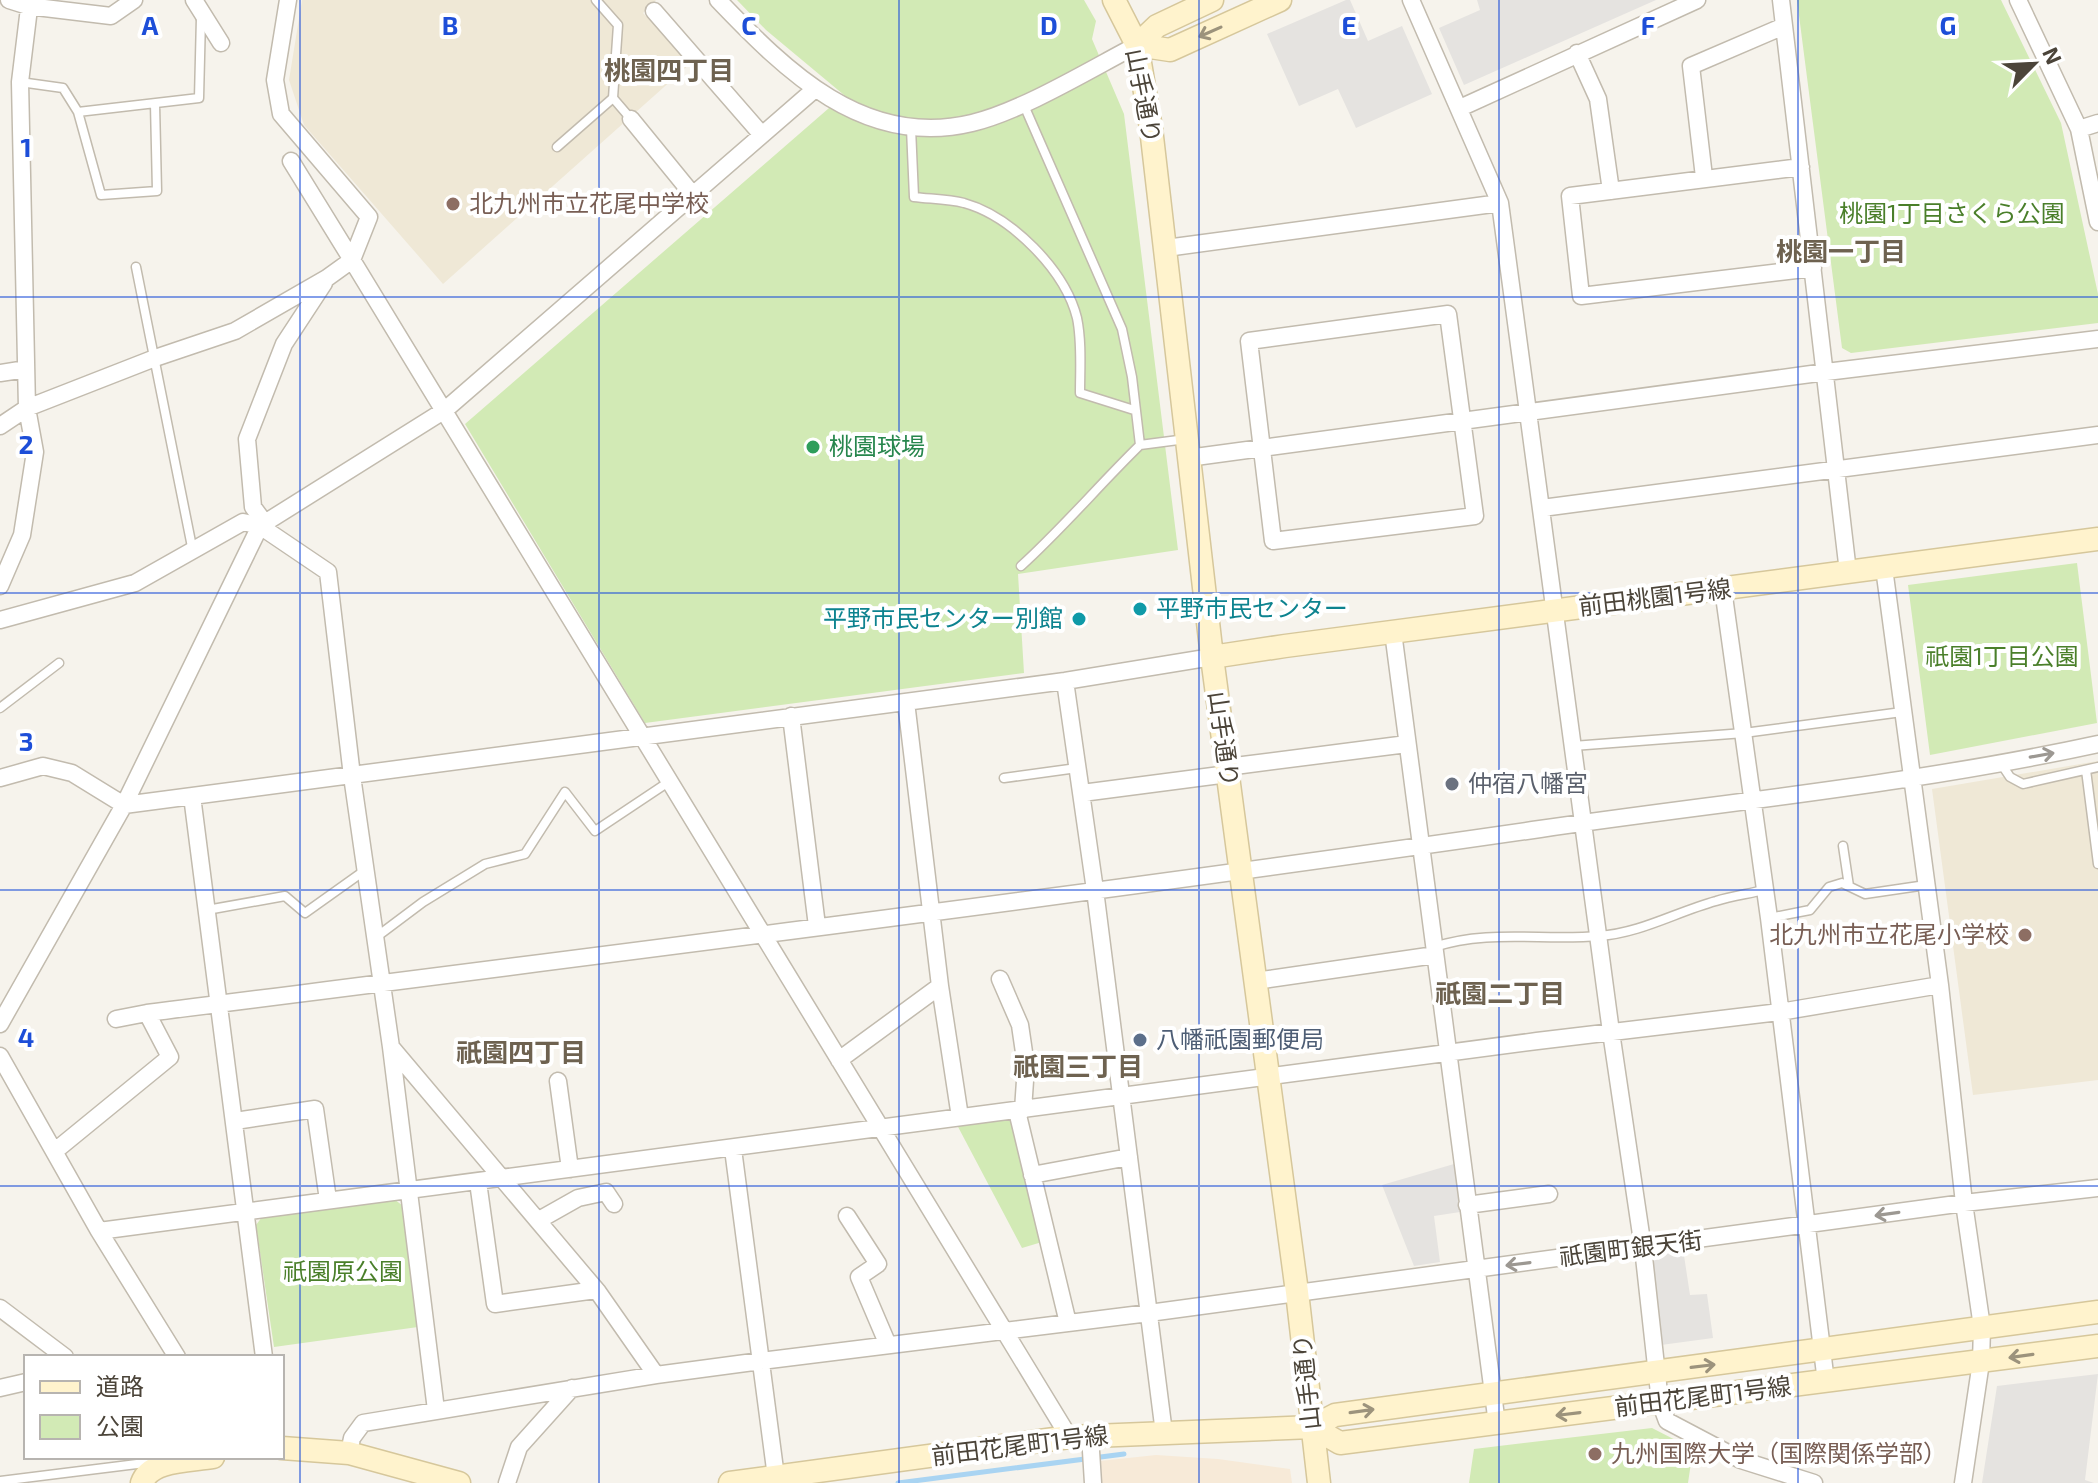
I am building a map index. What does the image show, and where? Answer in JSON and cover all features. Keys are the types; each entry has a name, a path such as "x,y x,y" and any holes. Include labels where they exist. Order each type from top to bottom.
{"street":[{"path":"9,0 111,16 134,0"},
{"path":"0,426 27,408 155,358 235,331 327,278 352,260 369,217 281,114 275,80 288,0"},
{"path":"718,0 774,58 815,89 874,119 911,128 944,128 975,122 1023,103 1137,45 1157,26 1212,0"},
{"name":"山手通り","path":"1114,0 1137,45 1151,128 1212,657 1297,1292 1319,1483"},
{"path":"1137,45 1170,50 1280,0"},
{"path":"1411,0 1500,203 1582,823 1643,1248 1660,1402 1667,1421 1741,1460 1814,1483"},
{"path":"1460,108 1697,0"},
{"path":"1781,0 1848,572"},
{"path":"2018,0 2079,129 2098,220"},
{"path":"0,586 22,535 35,452 27,408 20,82 29,3"},
{"path":"198,6 221,43"},
{"path":"654,11 762,135"},
{"path":"1704,177 1691,66 1784,26"},
{"path":"1577,53 1598,99 1611,191"},
{"path":"0,1024 124,805 262,524 445,410 815,89"},
{"path":"631,119 693,195"},
{"path":"2079,129 2098,123"},
{"path":"291,161 1004,1330 1085,1447 1093,1483"},
{"path":"1801,167 1570,196 1581,296 1813,268"},
{"path":"1166,248 1500,203"},
{"path":"327,278 284,344 247,439 253,507 262,524 328,572 436,1410"},
{"path":"1448,314 1475,516 1273,541 1262,447 1249,341 1448,314"},
{"path":"1187,449 1262,447 2098,339"},
{"path":"0,373 26,369"},
{"path":"1542,508 2098,435"},
{"path":"0,620 135,583 243,522 262,524"},
{"name":"前田桃園1号線","path":"1212,657 2098,539"},
{"path":"1884,568 1982,1327 1981,1362 1963,1483"},
{"path":"1723,589 1769,918 1826,1382"},
{"path":"1393,632 1497,1424"},
{"path":"0,778 43,766 72,773 124,805 1065,681 1212,657"},
{"path":"1065,681 1095,890 1164,1433"},
{"path":"906,702 940,986 960,1117"},
{"path":"791,716 817,926"},
{"path":"1082,793 1407,744"},
{"path":"116,1019 1241,872 1752,801 2098,744"},
{"path":"192,796 264,1355"},
{"path":"1255,981 1434,951"},
{"path":"1000,979 1020,1025 1026,1066 1020,1110 1032,1175 1068,1323"},
{"path":"99,1231 1268,1076 1780,1012 1940,985"},
{"path":"839,1060 940,986"},
{"path":"55,1151 170,1057 147,1013"},
{"path":"391,1047 596,1290 656,1375"},
{"path":"0,1056 99,1231 176,1355"},
{"path":"558,1081 570,1169"},
{"path":"235,1121 315,1109 328,1200"},
{"path":"733,1149 776,1477"},
{"path":"1032,1175 1129,1157"},
{"path":"478,1182 495,1304 596,1290"},
{"name":"祇園町銀天街","path":"349,1453 352,1438 363,1423 656,1375 2098,1188"},
{"path":"539,1220 578,1198 606,1192 614,1204"},
{"path":"1467,1205 1549,1194"},
{"path":"847,1216 878,1264 859,1277 888,1345"},
{"path":"0,1308 62,1355"},
{"name":"前田花尾町1号線","path":"730,1483 1085,1447 1164,1433 1312,1427 1335,1415 2098,1312"},
{"name":"前田花尾町1号線","path":"1312,1427 1340,1443 2098,1346"},
{"path":"0,1388 24,1382"},
{"path":"507,1483 519,1447 572,1388"},
{"path":"284,1448 349,1453 455,1483"},
{"path":"151,1467 201,1459"}],"lane":[{"path":"596,0 618,25 613,98 631,119"},
{"path":"78,112 199,98 198,6"},
{"path":"20,82 63,88 78,112 101,195 157,191 155,104"},
{"path":"557,147 613,98"},
{"path":"1023,103 1122,329 1132,377 1140,445"},
{"path":"911,128 914,197 964,203 1000,219 1030,243 1058,277 1077,317 1080,393 1134,410"},
{"path":"136,267 193,552"},
{"path":"1021,566 1055,535 1094,490 1140,445 1187,449"},
{"path":"0,708 59,663"},
{"path":"1572,746 1744,733 1902,712"},
{"path":"2000,762 2010,777 2023,784 2098,767"},
{"path":"1004,778 1078,768"},
{"path":"2086,770 2098,864"},
{"path":"375,938 423,902 485,864 525,854 565,792 595,831 670,780"},
{"path":"1843,846 1849,886"},
{"path":"207,910 285,896 305,913 365,871"},
{"path":"1769,918 1810,910 1829,887 1842,883 1865,894 1926,885"},
{"path":"1434,951 1457,939 1484,936 1599,936 1634,930 1715,901 1764,890"},
{"path":"0,1481 151,1467"}],"shaded area":[{"name":"北九州市立花尾中学校","path":"302,0 656,0 643,13 691,63 443,284 304,125 289,80"},
{"path":"1350,0 1368,41 1402,26 1432,94 1356,128 1338,89 1299,106 1267,34"},
{"path":"1477,0 1656,0 1464,85 1439,28 1480,10"},
{"name":"北九州市立花尾小学校","path":"2098,761 2098,1080 1973,1095 1932,789"},
{"path":"1454,1164 1460,1212 1434,1216 1440,1262 1414,1266 1382,1185"},
{"path":"1683,1249 1690,1295 1707,1294 1713,1338 1661,1345 1650,1253"},
{"path":"2098,1374 2085,1480 2094,1483 1982,1483 1997,1386"},
{"path":"1156,1455 1218,1459 1290,1469 1292,1483 1101,1483 1100,1461"}],"green space":[{"path":"737,0 1084,0 1096,21 1092,39 1124,114 1178,550 1018,574 1024,673 645,723 465,424 844,95 766,30"},
{"name":"桃園1丁目さくら公園","path":"1797,0 2001,0 2061,123 2098,294 2098,323 1851,353 1842,348"},
{"name":"祇園1丁目公園","path":"2077,563 2097,723 1930,755 1908,585"},
{"path":"1011,1117 1042,1242 1022,1248 956,1123"},
{"name":"祇園原公園","path":"394,1199 403,1206 418,1327 274,1347 256,1225 262,1217"},
{"name":"九州国際大学（国際関係学部）","path":"1652,1428 1693,1449 1688,1483 1469,1483 1474,1449"}],"waterway":[{"path":"898,1483 1124,1454"}],"place":[{"name":"北九州市立花尾中学校","path":"453,204"},
{"name":"桃園球場","path":"813,447"},
{"name":"平野市民センター","path":"1140,609"},
{"name":"平野市民センター別館","path":"1079,619"},
{"name":"仲宿八幡宮","path":"1452,784"},
{"name":"北九州市立花尾小学校","path":"2025,935"},
{"name":"八幡祇園郵便局","path":"1140,1040"},
{"name":"九州国際大学（国際関係学部）","path":"1595,1454"}],"district":[{"name":"桃園四丁目","path":"669,71"},
{"name":"桃園一丁目","path":"1841,252"},
{"name":"祇園二丁目","path":"1500,994"},
{"name":"祇園四丁目","path":"521,1053"},
{"name":"祇園三丁目","path":"1078,1067"}]}
